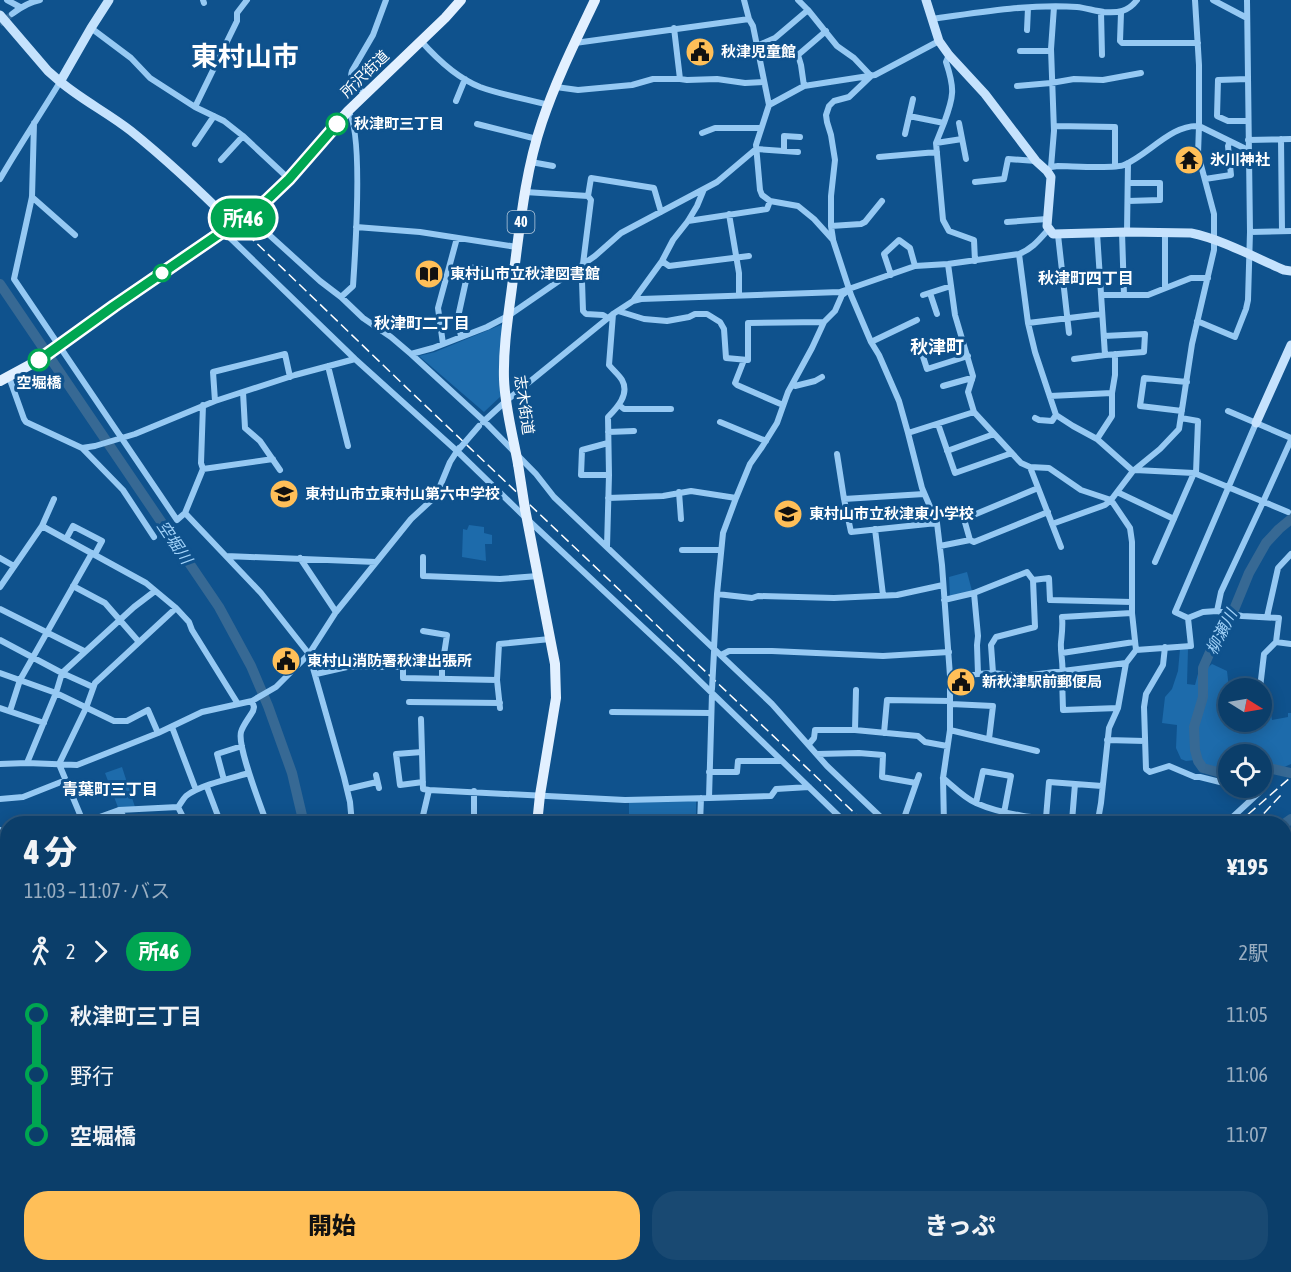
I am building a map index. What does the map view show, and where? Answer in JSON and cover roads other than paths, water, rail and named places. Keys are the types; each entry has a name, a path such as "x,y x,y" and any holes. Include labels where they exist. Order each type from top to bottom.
{"main road":[{"name":"所沢街道","path":"4,379 39,360 266,201 289,179 348,111 461,0"},
{"name":"志木街道","path":"538,816 556,698 555,664 506,401 504,363 517,247 531,162 556,87 594,0"}],"street":[{"path":"7,0 20,7"},
{"path":"12,14 20,7 40,0"},
{"path":"0,179 109,0"},
{"path":"195,107 237,21 237,13 247,0"},
{"path":"366,94 351,82 350,77 373,36 386,0"},
{"path":"744,0 753,26 769,105 756,149 760,190 762,195 770,201 798,206 814,219 833,240"},
{"path":"798,0 837,46 855,58 871,76"},
{"path":"927,0 939,40 949,55 985,94 1036,161 1049,169 1122,166 1173,134 1194,125 1248,150"},
{"path":"1018,0 1020,8"},
{"path":"932,19 1020,8 1077,8 1121,13 1137,0"},
{"path":"1052,524 1105,505 1134,470 1160,449 1179,429 1197,321 1215,241 1214,214 1198,154 1198,43 1195,0"},
{"path":"1213,0 1247,18"},
{"path":"1197,321 1235,337 1248,300 1250,232 1247,0"},
{"path":"1054,7 1051,51 1054,126 1049,169 1051,177 1048,230 1058,235 1125,232 1191,233 1291,271"},
{"path":"1027,30 1028,8"},
{"path":"757,46 775,38 808,10"},
{"path":"1101,12 1102,55"},
{"path":"1121,13 1120,41 1122,43 1198,43"},
{"path":"0,15 60,82 129,130 204,195 355,359 459,449 839,816"},
{"path":"575,43 749,19"},
{"path":"91,28 131,58 150,78 195,107 224,122 243,136 289,179"},
{"path":"674,28 680,78"},
{"path":"804,86 798,55 826,31"},
{"path":"769,105 804,86 875,75 939,40"},
{"path":"421,41 436,58 479,87 549,105"},
{"path":"1020,51 1051,51"},
{"path":"949,55 946,62 953,93 936,143 943,220 949,231 974,240 975,261"},
{"path":"1017,86 1074,79 1103,80 1141,73"},
{"path":"871,76 849,97 834,101 829,106 826,115 835,160 831,196 831,226 833,240 849,290 899,401 924,494 936,523 940,546 950,676 950,729 943,778 944,816"},
{"path":"556,87 578,90 632,85 652,79 680,78 687,80 717,79 745,83 764,82"},
{"path":"456,101 465,79"},
{"path":"1248,79 1218,80 1217,116 1228,121 1248,121"},
{"path":"905,134 913,99"},
{"path":"341,297 353,286 356,227 357,150 353,119 348,111"},
{"path":"195,144 214,116"},
{"path":"909,116 944,123"},
{"path":"34,123 32,197 14,279 177,520 185,513 203,469 201,463 203,405"},
{"path":"959,123 966,159"},
{"path":"477,124 537,139"},
{"path":"1054,126 1115,127 1114,166"},
{"path":"702,133 715,128 761,128"},
{"path":"221,160 243,136"},
{"path":"784,151 784,136 800,137"},
{"path":"936,143 962,139"},
{"path":"1281,139 1282,231"},
{"path":"1248,140 1291,139"},
{"path":"1204,179 1231,175 1228,146 1230,141"},
{"path":"411,354 487,327 508,316 595,256 621,233 723,178 756,149 798,152"},
{"path":"879,157 937,152"},
{"path":"975,182 1004,179 1008,159 1036,161"},
{"path":"531,162 553,166"},
{"path":"1125,295 1128,163"},
{"path":"583,264 591,200 588,196 591,178 654,188 661,212"},
{"path":"1128,183 1160,183 1160,200 1128,201"},
{"path":"633,301 688,221 704,189"},
{"path":"525,192 588,196"},
{"path":"32,197 75,235"},
{"path":"688,221 767,209 770,201"},
{"path":"831,226 861,224 882,201"},
{"path":"729,214 739,273 739,295"},
{"path":"1006,222 1047,219"},
{"path":"232,225 266,232 363,318 411,354 517,459 536,474 554,497 780,711 817,754 880,816"},
{"path":"356,227 420,232 517,247"},
{"path":"0,764 77,765 158,733 202,712 254,701 276,687 309,654 336,612 411,519 436,496 450,462 481,423 613,314 633,301 840,292 915,266 975,261 1019,254 1036,244 1048,230"},
{"path":"1250,232 1291,231"},
{"path":"1096,233 1105,355"},
{"path":"1165,233 1165,288"},
{"path":"1058,235 1069,333"},
{"path":"443,344 438,308 457,238"},
{"path":"891,275 884,254 899,240 910,249 915,266"},
{"path":"1019,254 1028,322 1056,415 1097,439 1134,470 1195,473 1287,512"},
{"path":"662,261 669,266 749,256"},
{"path":"948,264 955,315 973,375 968,392 974,412 1022,463 1030,467 1049,468 1081,490 1111,500 1130,528 1132,613 1136,650"},
{"path":"461,337 458,317 469,267 514,274"},
{"path":"1101,295 1148,295 1191,278 1208,278"},
{"path":"582,281 583,311 586,314 613,314 667,321 695,314 707,314 720,322 724,329 726,358 748,360 748,323 824,322"},
{"path":"937,314 927,294 951,286"},
{"path":"709,798 717,594 723,533 750,464 777,423 792,385 824,322 835,311 842,295 849,290"},
{"path":"607,547 608,417 619,405 625,391 623,380 609,365 613,314"},
{"path":"1028,322 1102,314"},
{"path":"871,342 917,320"},
{"path":"1074,359 1144,352 1145,334 1104,336"},
{"path":"1261,678 1264,654 1276,642 1279,618 1242,616 1220,611 1203,612 1188,618 1175,612 1291,345"},
{"path":"918,348 927,369 942,367 968,356"},
{"path":"215,401 213,372 285,354 290,377"},
{"path":"1097,439 1112,416 1115,354"},
{"path":"82,448 135,434 215,401 355,359"},
{"path":"744,360 735,383 737,386 783,405"},
{"path":"328,366 348,446"},
{"path":"792,385 815,381 822,377"},
{"path":"1155,562 1195,473 1198,421 1182,415 1140,406 1144,378 1187,382"},
{"path":"4,379 24,419 82,448 123,490 154,537"},
{"path":"943,386 972,380"},
{"path":"243,393 245,428 260,441 280,470"},
{"path":"1050,396 1112,393"},
{"path":"619,405 624,409 667,411"},
{"path":"1220,611 1221,592 1291,439 1228,411"},
{"path":"908,433 974,412"},
{"path":"1035,418 1052,420 1056,415"},
{"path":"720,422 766,441"},
{"path":"938,424 955,473 1012,453"},
{"path":"608,432 634,431"},
{"path":"947,451 994,434"},
{"path":"609,443 582,450 581,475 609,475"},
{"path":"837,454 851,532 936,523"},
{"path":"203,469 273,459"},
{"path":"1030,467 1061,547"},
{"path":"970,540 964,519 1038,488"},
{"path":"608,498 663,496 691,491 736,498"},
{"path":"679,492 681,519"},
{"path":"1117,492 1174,519"},
{"path":"844,499 924,494"},
{"path":"0,587 2,579 42,526 54,499"},
{"path":"185,513 261,593 309,654 347,789 351,816"},
{"path":"940,546 970,540 974,542 1048,513"},
{"path":"42,526 146,583 176,608 189,622 237,704"},
{"path":"10,711 20,680 73,586 102,541 73,526 66,539"},
{"path":"875,529 883,595"},
{"path":"682,550 721,550"},
{"path":"1267,617 1278,568 1291,554"},
{"path":"226,556 376,561"},
{"path":"423,557 423,576 500,579 538,576"},
{"path":"0,558 14,566"},
{"path":"300,558 336,612"},
{"path":"944,600 974,593 1027,572 1033,580 1035,627 996,637 991,645 993,673"},
{"path":"1033,580 1049,578 1050,600 1132,602"},
{"path":"717,594 752,598 758,596 834,598 897,595 943,585"},
{"path":"73,586 105,603 140,642"},
{"path":"27,763 62,673 84,651 155,591"},
{"path":"974,593 978,636 978,674"},
{"path":"80,816 59,764 86,708 94,683 176,608"},
{"path":"0,609 84,651"},
{"path":"1118,708 1063,710 1062,617 1132,613"},
{"path":"1098,816 1109,728 1118,708 1126,663 1136,650 1191,646 1188,618"},
{"path":"423,631 447,635 442,678"},
{"path":"409,702 500,706 497,680 499,644 550,639"},
{"path":"0,640 93,687"},
{"path":"1062,653 1134,642"},
{"path":"1276,642 1291,644"},
{"path":"1165,647 1163,665 1146,694 1146,769 1150,772 1168,766 1195,777 1218,782"},
{"path":"716,652 782,651 883,656 949,652"},
{"path":"950,676 993,673 1023,676 1126,663"},
{"path":"316,674 347,667 403,667 403,678 497,680"},
{"path":"0,673 56,693 114,721 127,722 148,710 158,733"},
{"path":"855,730 856,690"},
{"path":"884,733 887,700 950,702 993,706 989,739"},
{"path":"254,701 253,711 241,734 249,773 263,816"},
{"path":"0,708 44,723"},
{"path":"612,712 711,712"},
{"path":"421,719 423,789 625,800 771,796 776,789 809,787"},
{"path":"172,727 196,790"},
{"path":"950,729 1037,751"},
{"path":"808,744 814,738 815,730 855,730 918,736 925,742 947,746"},
{"path":"1107,740 1145,741"},
{"path":"224,780 217,754 242,746"},
{"path":"422,752 396,754 400,785 423,782"},
{"path":"817,754 883,755 882,777 916,783"},
{"path":"709,772 737,772 738,761 782,761"},
{"path":"976,803 983,771 1011,776 1004,813"},
{"path":"178,807 184,797 196,790 249,773"},
{"path":"905,816 919,775"},
{"path":"943,778 969,800 1004,813 1029,816"},
{"path":"0,799 23,797 66,780"},
{"path":"347,789 378,781"},
{"path":"1046,816 1049,782 1102,786"},
{"path":"1072,816 1075,784"},
{"path":"207,786 218,816"},
{"path":"423,816 429,790"},
{"path":"474,792 474,816"},
{"path":"700,816 701,798"},
{"path":"1234,816 1253,798"},
{"path":"102,816 118,810 178,807"},
{"path":"178,807 182,816"},
{"path":"118,810 123,816"}],"waterway":[{"name":"空堀川","path":"0,284 219,607 251,666 268,706 292,773 302,816"},
{"name":"柳瀬川","path":"1218,772 1203,768 1195,750 1194,727 1203,697 1203,668 1266,543 1291,519"},
{"name":"柳瀬川","path":"1272,769 1291,773"}],"tunnel":[{"path":"0,24 12,14"}],"railway":[{"path":"247,234 858,816"},
{"path":"1246,816 1291,777"},
{"path":"1261,816 1281,795"}],"place":[{"name":"秋津児童館","path":"700,52"},
{"name":"秋津町三丁目","path":"337,124"},
{"name":"氷川神社","path":"1189,160"},
{"name":"東村山市立秋津図書館","path":"429,274"},
{"name":"空堀橋","path":"39,360"},
{"name":"東村山市立東村山第六中学校","path":"284,494"},
{"name":"東村山市立秋津東小学校","path":"788,514"},
{"name":"東村山消防署秋津出張所","path":"286,661"},
{"name":"新秋津駅前郵便局","path":"961,682"}],"district":[{"name":"東村山市","path":"245,57"},
{"name":"秋津町四丁目","path":"1086,278"},
{"name":"秋津町二丁目","path":"422,323"},
{"name":"秋津町","path":"937,347"},
{"name":"青葉町三丁目","path":"110,789"}]}
